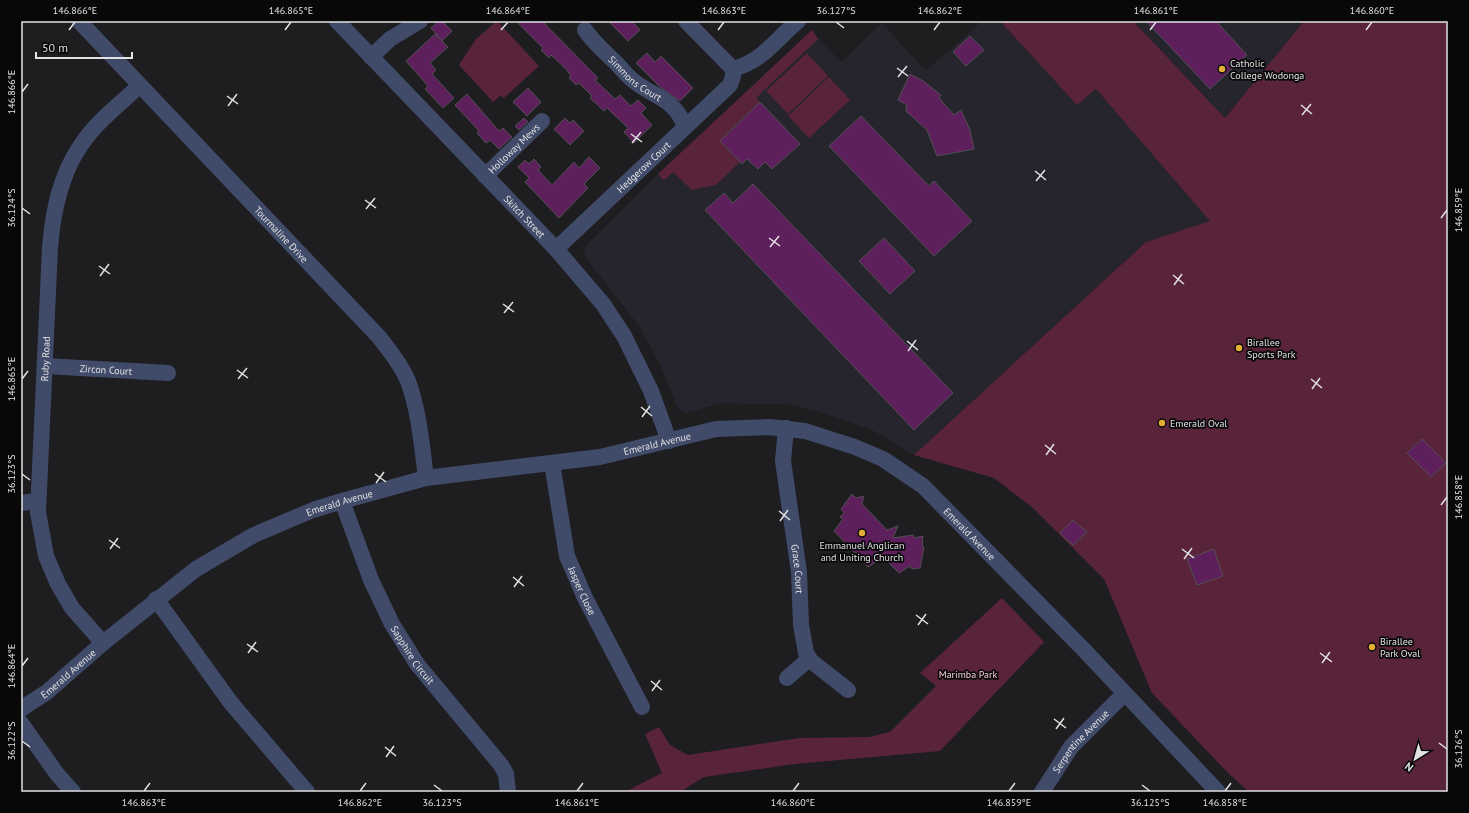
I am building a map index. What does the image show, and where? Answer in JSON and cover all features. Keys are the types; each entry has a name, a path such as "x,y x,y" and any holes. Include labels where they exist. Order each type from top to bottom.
{"street":[{"name":"Tourmaline Drive","path":"79,21 139,86 374,332 396,358 408,381 415,406 426,478"},
{"name":"Skitch Street","path":"337,21 556,249 603,304 624,336 651,391 669,441"},
{"path":"371,56 390,40 420,21"},
{"path":"686,21 731,77 757,60 798,21"},
{"name":"Simmons Court","path":"585,30 598,48 617,64 634,82 660,96 679,113 685,126"},
{"name":"Hedgerow Court","path":"556,249 685,126 731,77"},
{"name":"Ruby Road","path":"103,643 72,608 58,584 46,556 41,535 38,501 52,219 68,167 81,145 96,127 139,86"},
{"name":"Holloway Mews","path":"485,176 542,121"},
{"name":"Zircon Court","path":"45,366 168,374"},
{"name":"Emerald Avenue","path":"21,709 47,692 103,643 196,569 254,535 313,510 342,500 426,478 600,457 716,429 748,427 786,428 811,433 855,447 883,459 919,483 935,497 1218,792"},
{"name":"Grace Court","path":"786,428 783,461 800,572 802,630 806,653 809,659"},
{"name":"Jasper Close","path":"552,463 567,556 585,598 642,707"},
{"name":"Sapphire Circuit","path":"342,500 371,580 392,624 417,664 501,765 506,774 508,792"},
{"path":"21,503 38,501"},
{"path":"156,600 231,703 307,792"},
{"path":"787,678 809,659 848,690"},
{"name":"Serpentine Avenue","path":"1042,792 1071,747 1124,694"},
{"path":"21,723 57,774 73,792"}],"shaded area":[{"path":"982,21 1000,21 1077,104 1096,89 1211,221 1146,242 914,455 874,431 823,413 794,405 723,403 686,413 678,409 663,371 640,327 584,256 585,247 658,174 812,30 841,62 882,23 926,71"},
{"name":"Catholic College Wodonga","path":"1133,21 1304,21 1225,118"}],"green space":[{"path":"497,21 539,66 504,98 501,95 493,102 459,65 476,39"},
{"name":"Birallee Sports Park","path":"1000,21 1133,21 1225,118 1304,21 1448,21 1448,792 1249,792 1228,773 1152,693 1104,579 1033,508 994,478 914,455 1146,242 1210,221 1096,89 1077,105"},
{"path":"812,30 818,39 756,98 760,102 720,141 740,162 716,185 692,190 673,172 664,180 658,174"},
{"path":"807,53 828,76 788,114 766,91"},
{"path":"829,77 850,100 809,138 788,116"},
{"name":"Marimba Park","path":"1002,598 1044,642 940,751 795,764 704,777 680,792 625,792 662,773 645,734 659,727 670,745 688,755 799,738 869,737 890,732 936,686 920,673"}],"building":[{"path":"439,21 442,21 452,31 442,41 431,28"},
{"path":"516,21 542,21 598,78 595,80 615,99 620,95 631,106 638,100 646,108 641,113 652,125 634,143 624,132 628,128 607,108 604,111 590,98 592,96 579,83 576,85 569,78 571,76 566,69 551,55 549,58 541,50 543,48"},
{"path":"608,21 632,21 640,30 628,41"},
{"path":"1146,21 1216,21 1247,55 1210,89"},
{"path":"435,34 448,47 430,63 436,70 432,74 454,98 443,108 425,89 428,86 406,61"},
{"path":"970,36 984,50 966,66 953,52"},
{"path":"647,53 655,62 661,56 693,88 680,101 660,87 636,63"},
{"path":"910,74 923,81 941,95 939,98 954,115 961,110 970,130 974,149 937,156 927,130 906,111 907,105 898,100"},
{"path":"528,88 541,102 527,116 513,102"},
{"path":"467,94 499,131 503,128 512,137 499,149 490,140 486,143 477,133 479,131 455,105"},
{"path":"760,102 800,144 772,169 765,162 758,169 747,159 742,164 720,141"},
{"path":"861,116 929,186 934,181 972,221 934,256 829,146"},
{"path":"524,118 528,122 519,130 515,126"},
{"path":"565,118 570,123 573,120 584,131 570,145 554,129"},
{"path":"589,157 600,168 584,184 588,188 559,218 525,182 529,178 518,167 525,160 529,164 534,159 541,167 538,170 552,185 574,162 579,168"},
{"path":"753,184 953,393 914,430 705,210 724,193 733,203"},
{"path":"884,238 915,271 890,294 859,261"},
{"path":"1422,439 1446,463 1431,477 1407,453"},
{"name":"Emmanuel Anglican and Uniting Church","path":"852,494 856,498 864,496 862,504 887,530 898,526 893,538 913,535 915,538 923,536 922,546 924,547 920,568 912,569 910,566 899,573 883,557 868,567 834,531 843,519 840,517 844,513 841,509"},
{"path":"1073,520 1087,532 1073,545 1060,533"},
{"path":"1214,549 1223,576 1197,585 1187,559"}],"place":[{"name":"Catholic College Wodonga","path":"1222,69"},
{"name":"Birallee Sports Park","path":"1239,348"},
{"name":"Emerald Oval","path":"1162,423"},
{"name":"Emmanuel Anglican and Uniting Church","path":"862,533"},
{"name":"Birallee Park Oval","path":"1372,647"}]}
